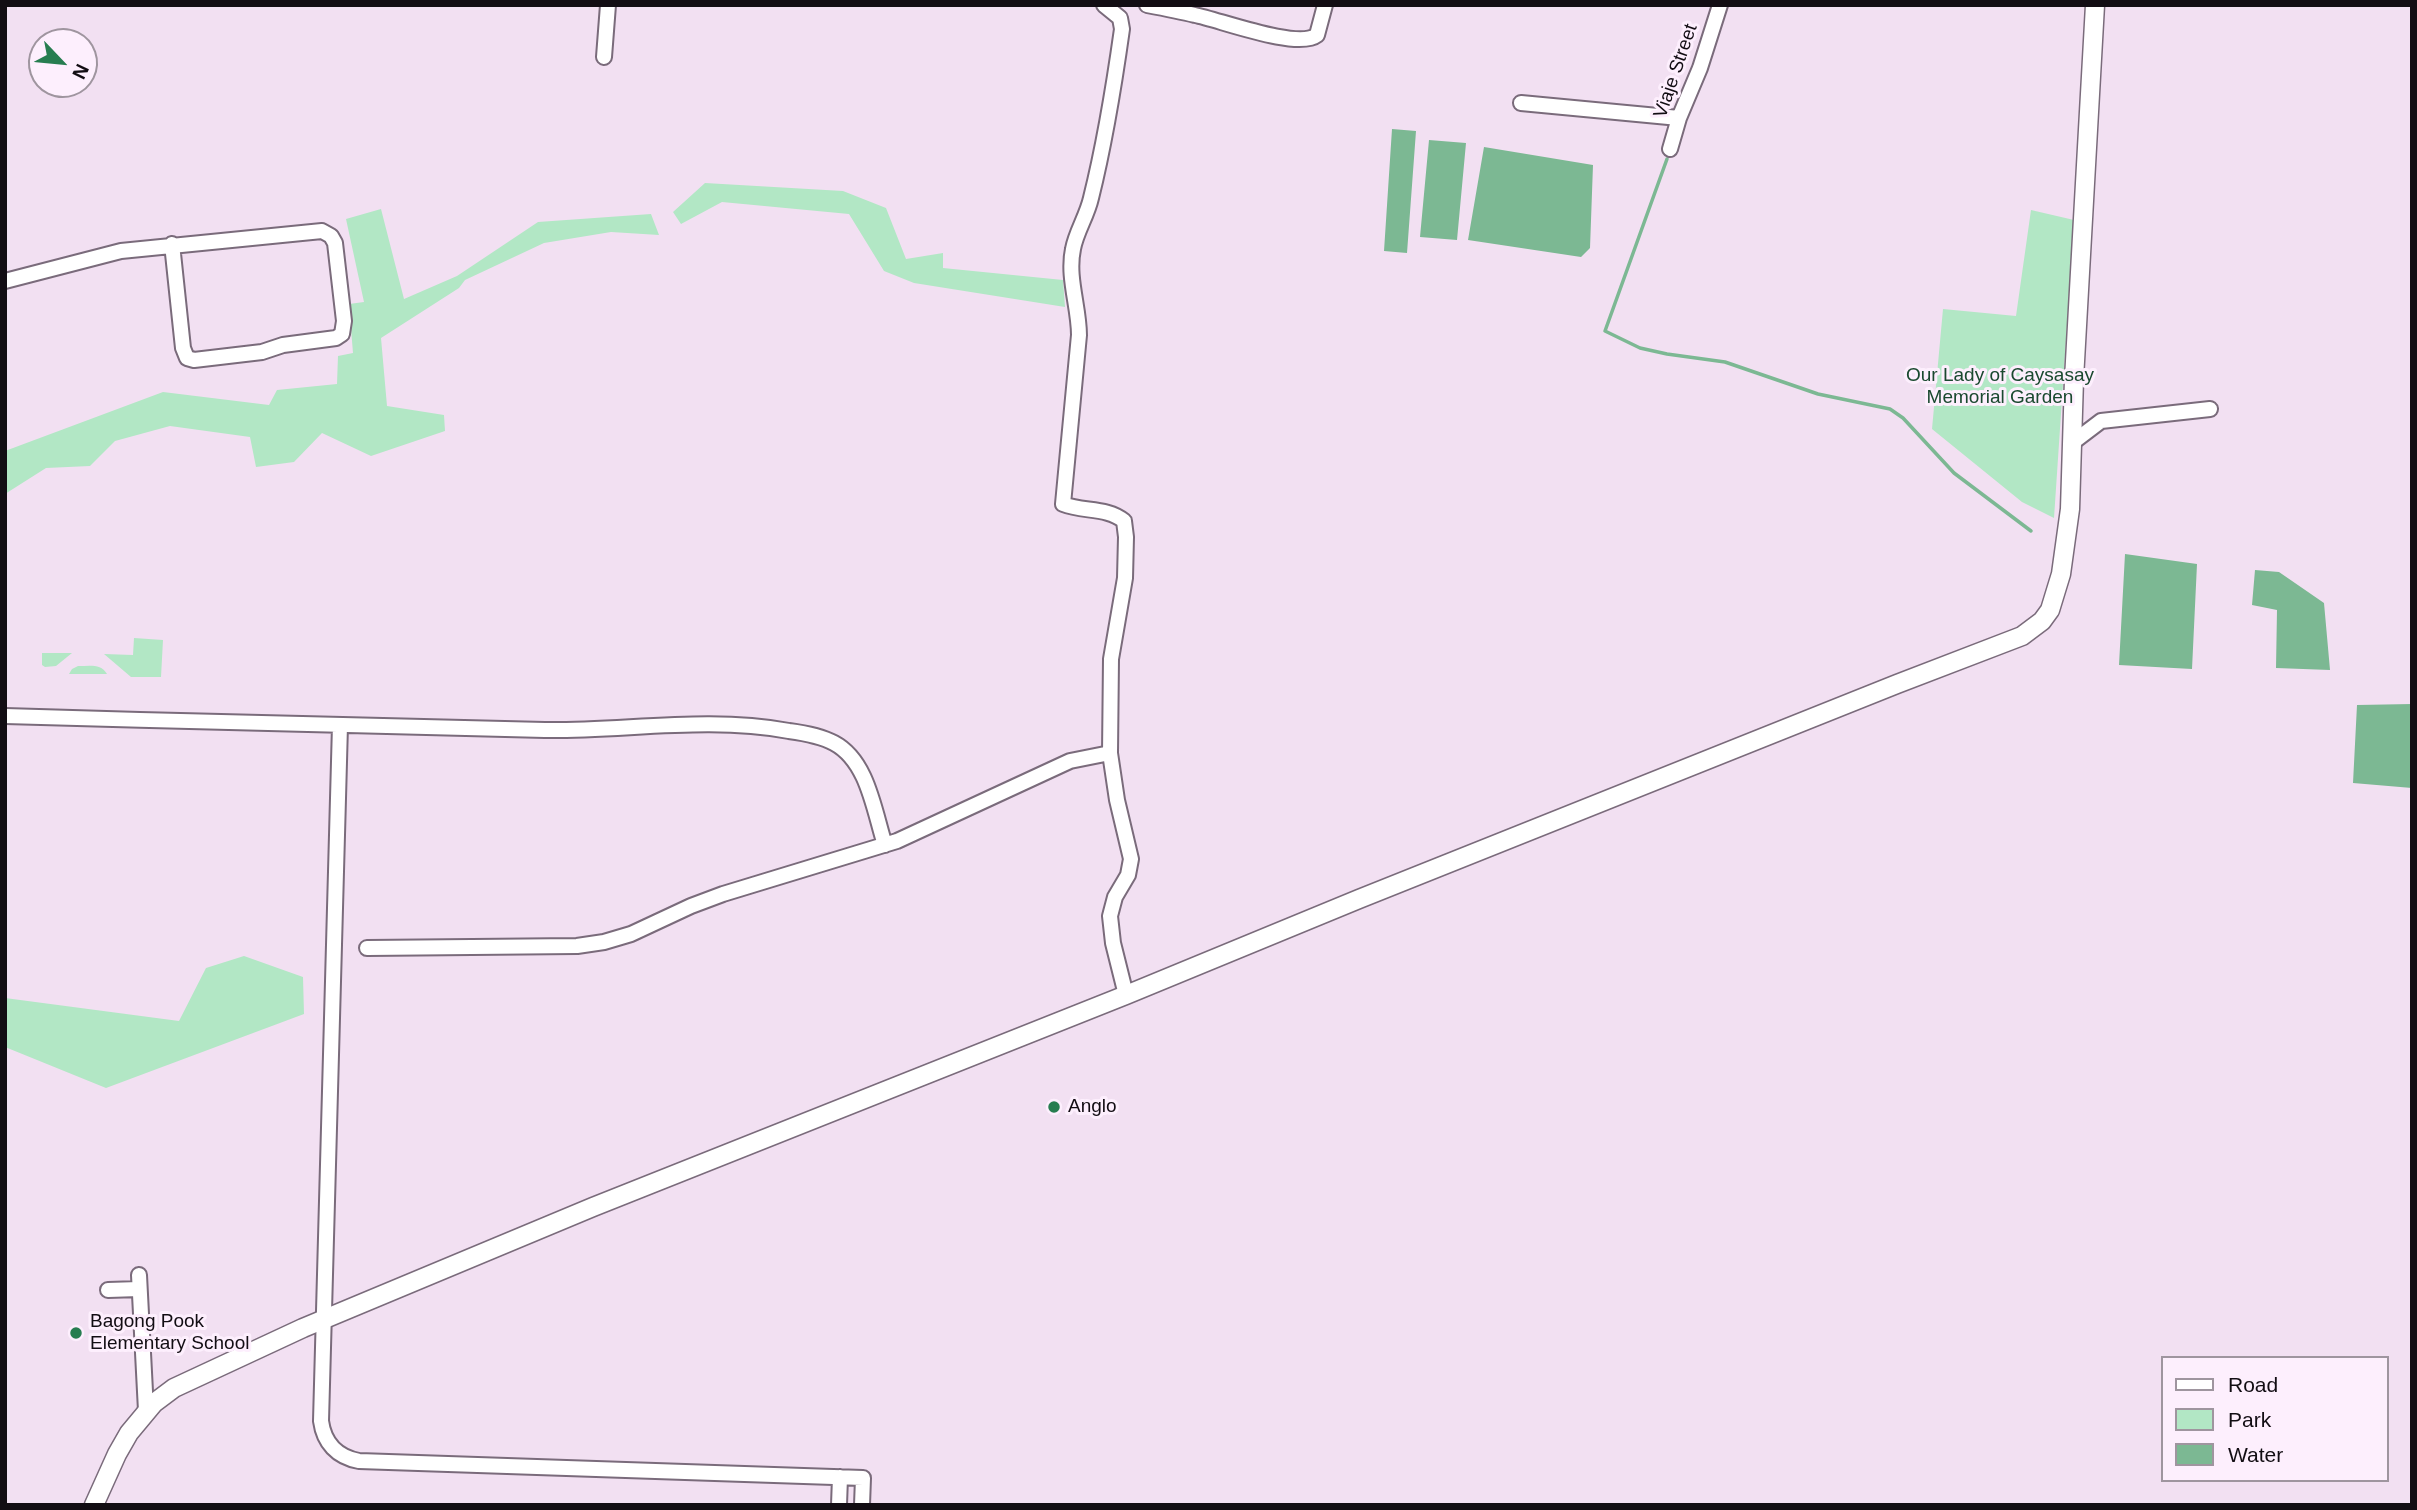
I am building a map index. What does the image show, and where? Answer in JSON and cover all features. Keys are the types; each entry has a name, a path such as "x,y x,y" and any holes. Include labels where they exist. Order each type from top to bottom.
{"street":[{"path":"604,57 608,5"},
{"path":"1147,5 1265,34 1305,40 1317,35 1325,5"},
{"name":"Viaje Street","path":"1670,149 1720,5"},
{"path":"94,1505 129,1433 146,1412 174,1388 324,1320 593,1207 2022,636 2042,621 2050,610 2061,574 2070,509 2074,379 2095,5"},
{"path":"1110,7 1120,19 1122,29 1110,111 1090,202 1073,250 1073,291 1079,314 1079,335 1063,504 1072,508 1103,511 1117,515 1124,521 1125,578 1111,659 1110,753 1117,800 1131,859 1128,875 1115,897 1110,916 1126,995"},
{"path":"1521,103 1679,118"},
{"path":"5,281 115,252 172,244 326,232 335,243 344,321 342,334 336,338 283,345 260,352 189,359 183,348 172,244"},
{"path":"2072,443 2101,421 2210,408"},
{"path":"5,716 550,730 733,724 764,726 807,734 834,743 848,753 861,770 885,845"},
{"path":"340,725 324,1320 322,1428 325,1438 332,1448 350,1459 863,1478 862,1505"},
{"path":"368,948 577,946 604,942 631,934 723,894 908,837 1070,761 1110,753"},
{"path":"108,1290 139,1282 146,1412"},
{"path":"839,1505 840,1477"}],"green space":[{"path":"705,183 843,191 886,208 906,259 943,253 943,268 1063,280 1065,307 914,283 884,271 849,214 722,202 681,224 673,212"},
{"path":"381,209 404,299 457,276 538,222 651,214 659,235 611,232 544,243 465,280 459,288 381,338 387,406 444,415 445,431 371,456 322,433 294,462 256,467 250,437 170,426 115,441 90,466 46,468 5,494 5,451 163,392 269,405 277,390 337,384 338,356 353,353 349,304 364,302 346,219"},
{"name":"Our Lady of Caysasay Memorial Garden","path":"2031,210 2074,220 2054,518 2022,502 1932,429 1943,309 2016,316"},
{"path":"134,638 163,640 161,677 131,677 104,654 133,655"},
{"path":"42,653 72,653 56,666 45,667 42,665"},
{"path":"78,666 98,667 107,674 69,674"},
{"path":"244,956 303,977 304,1014 106,1088 5,1047 5,998 179,1021 206,968"}],"water":[{"path":"1392,129 1416,131 1407,253 1384,251"},
{"path":"1429,140 1466,143 1457,240 1420,237"},
{"path":"1484,147 1593,165 1590,248 1581,257 1468,240"},
{"path":"2125,554 2197,564 2192,669 2119,665"},
{"path":"2255,570 2279,572 2324,603 2330,670 2276,668 2277,610 2252,605"},
{"path":"2412,704 2412,788 2353,783 2357,705"}],"waterway":[{"path":"1667,159 1605,331 1640,348 1725,362 1818,394 1890,409 1903,418 1954,473 2031,531"}],"place":[{"name":"Anglo","path":"1054,1107"},
{"name":"Bagong Pook Elementary School","path":"76,1333"}]}
